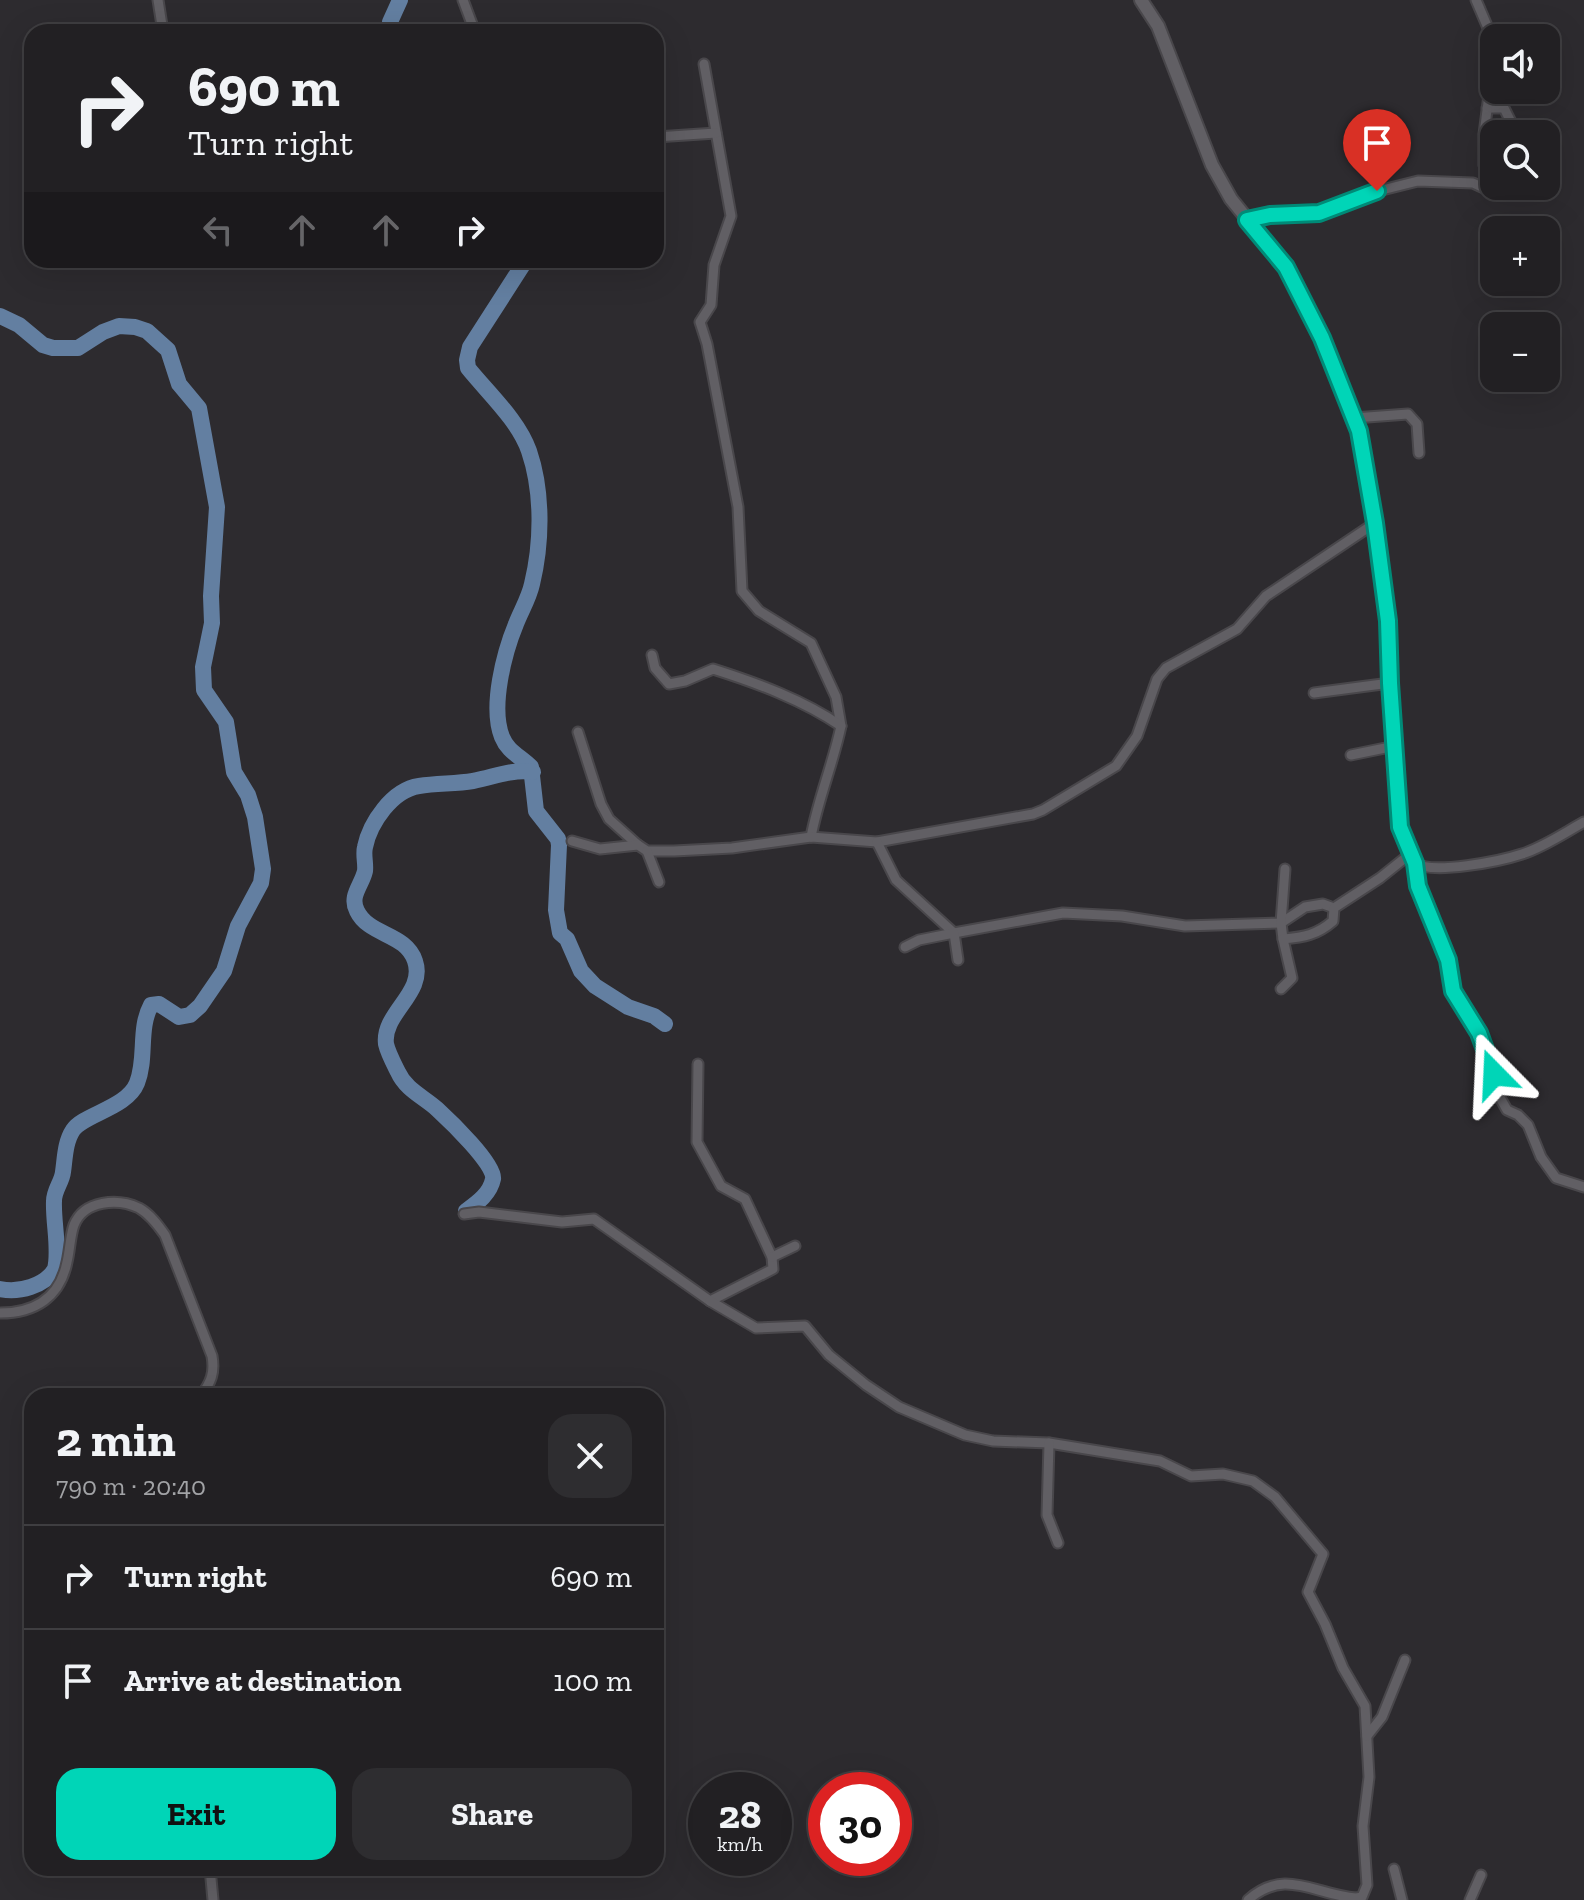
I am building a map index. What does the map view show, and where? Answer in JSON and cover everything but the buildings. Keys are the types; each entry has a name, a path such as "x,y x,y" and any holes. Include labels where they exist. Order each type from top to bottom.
{"street":[{"path":"158,0 162,24"},
{"path":"463,0 472,24"},
{"path":"1141,0 1158,26 1212,165 1231,199 1286,267 1322,338 1362,441 1388,621 1398,817 1413,859 1418,886 1448,960 1450,982 1488,1053 1498,1094 1507,1110 1528,1125 1541,1157 1556,1178 1584,1187"},
{"path":"1476,0 1486,24"},
{"path":"704,64 731,216 714,265 711,305 701,317 700,326 707,344 738,507 742,591 759,611 811,643 836,697 841,726 837,752 816,812 811,837"},
{"path":"1486,120 1488,104"},
{"path":"1487,108 1504,108 1510,120"},
{"path":"664,136 716,133"},
{"path":"1473,183 1480,176"},
{"path":"1247,220 1270,215 1319,213 1351,199 1418,181 1473,183 1480,186"},
{"path":"1354,418 1408,414 1417,424 1419,453"},
{"path":"647,851 732,848 811,837 877,842 1043,810 1116,766 1137,736 1157,679 1166,668 1237,629 1266,596 1375,523"},
{"path":"652,655 655,668 669,684 713,669 785,695 841,726"},
{"path":"1314,693 1390,683"},
{"path":"578,732 601,804 609,819 647,851 659,882"},
{"path":"1351,755 1395,746"},
{"path":"1413,859 1423,868 1437,868 1519,855 1546,844 1584,822"},
{"path":"572,841 600,849 638,845"},
{"path":"877,842 896,880 954,933 958,960"},
{"path":"1334,908 1413,859"},
{"path":"1281,989 1292,978 1281,923 1285,869"},
{"path":"905,947 919,940 1063,913 1111,915 1185,926 1281,923 1305,907 1323,904 1334,908"},
{"path":"1283,939 1318,933 1333,921 1334,908"},
{"path":"698,1064 697,1142 721,1186 745,1199 772,1257 773,1269 710,1301"},
{"path":"0,1313 17,1313 36,1307 51,1297 62,1283 74,1225 81,1214 106,1203 124,1203 141,1209 165,1235 212,1356 213,1379 207,1388"},
{"path":"464,1214 479,1212 562,1222 594,1219 710,1301 756,1328 805,1326 829,1355 866,1385 899,1407 937,1424 993,1441 1049,1443 1166,1462 1191,1476 1216,1474 1244,1477 1260,1484 1275,1497 1323,1554 1308,1592 1343,1668 1365,1706 1369,1777 1363,1826 1367,1885 1363,1898 1287,1883 1269,1885 1248,1900"},
{"path":"772,1257 795,1246"},
{"path":"1049,1443 1047,1515 1058,1543"},
{"path":"1367,1736 1382,1717 1405,1660"},
{"path":"1394,1869 1402,1900"},
{"path":"1470,1900 1481,1875"},
{"path":"211,1876 213,1900"}],"waterway":[{"path":"390,24 400,0"},
{"path":"521,268 470,347 467,360 468,368 510,418 524,440 534,467 539,500 535,568 531,589 511,636 503,665 498,696 499,725 508,746 531,767 536,811 558,839 556,910 560,933 567,939 581,971 595,986 628,1007 654,1016 665,1024"},
{"path":"0,316 19,325 43,345 53,348 78,348 119,326 147,331 168,350 179,384 199,408 217,507 212,623 203,667 204,690 226,722 234,772 248,795 255,817 263,869 261,883 238,926 224,971 200,1006 190,1015 179,1017 159,1004 151,1005 145,1024 142,1064 132,1092 115,1105 78,1124 70,1135 62,1176 54,1197 55,1269 45,1280 31,1287 0,1289"},
{"path":"466,1211 489,1189 492,1172 461,1132 401,1078 386,1044 387,1033 390,1022 415,983 415,961 404,945 363,919 354,900 365,871 364,850 372,828 384,809 400,794 419,786 473,781 510,772 533,772"}],"route":[{"path":"1377,191 1319,213 1270,215 1247,220 1286,267 1322,338 1359,431 1388,621 1400,827 1415,863 1418,886 1448,960 1453,991 1479,1033 1494,1074"}]}
